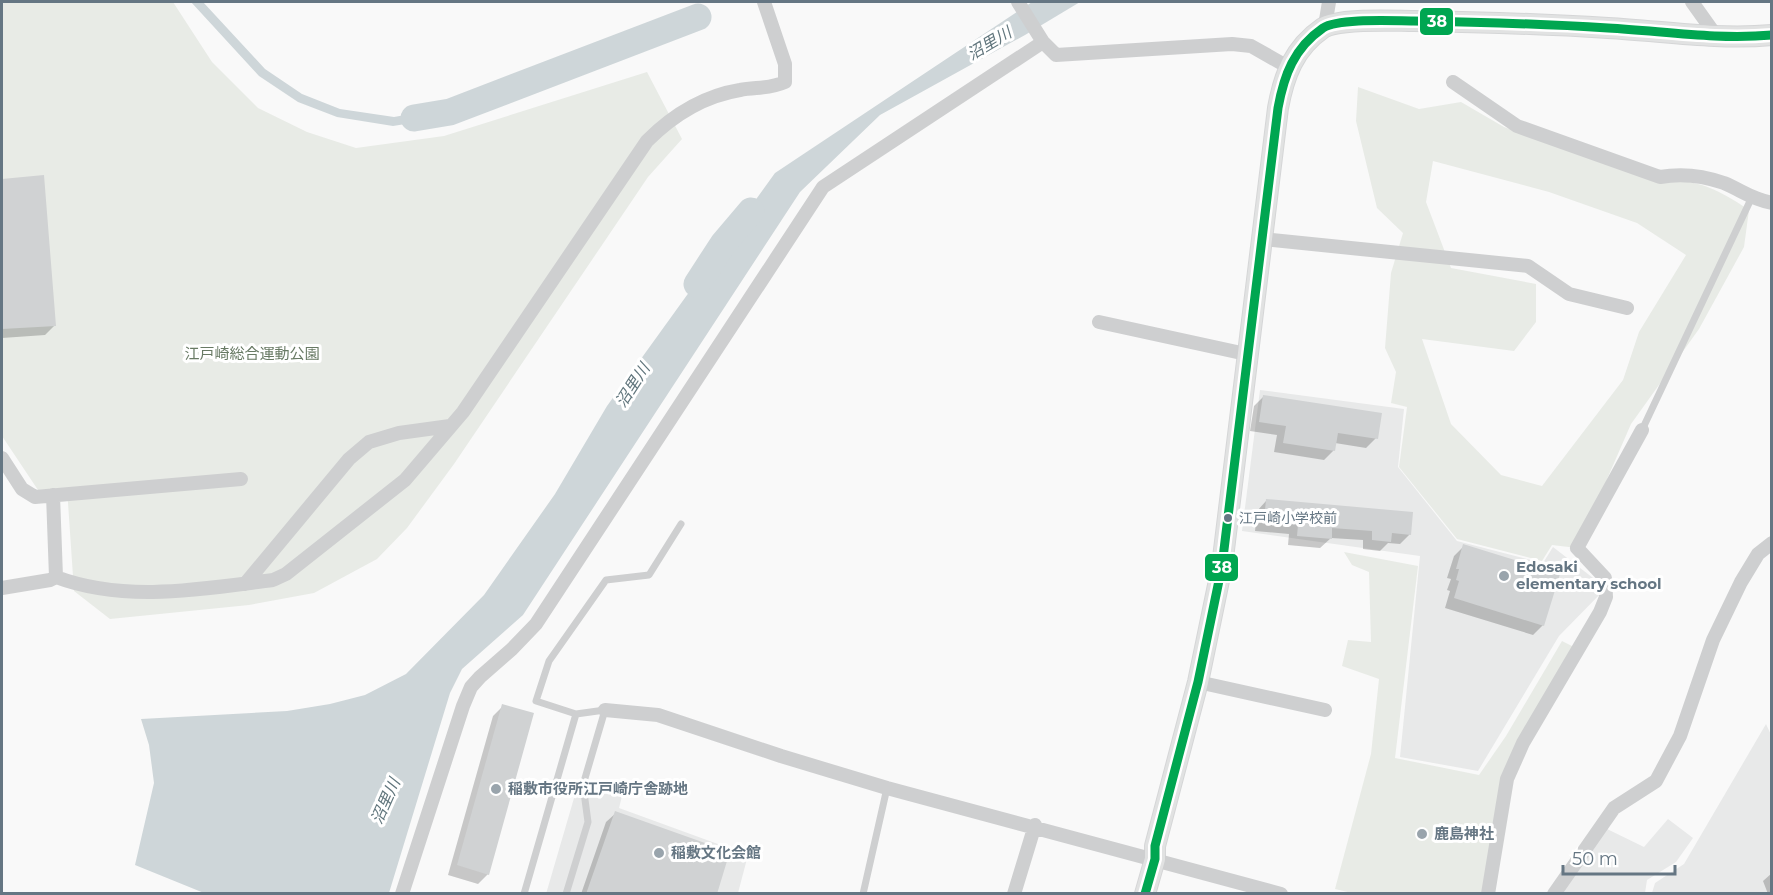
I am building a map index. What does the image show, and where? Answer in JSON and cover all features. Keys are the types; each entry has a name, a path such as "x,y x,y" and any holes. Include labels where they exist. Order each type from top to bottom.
{"street":[{"path":"2,588 56,577 69,582 138,593 245,584 273,580 286,574 405,480 463,412 647,141 663,125 696,103 719,94 742,89 773,88 785,82 785,64 764,2"},
{"path":"1018,2 1041,39 1056,55 1232,44 1251,46 1288,67"},
{"path":"1145,894 1155,859 1155,846 1198,682 1222,566 1246,354 1278,108 1288,67 1297,53 1325,26 1329,2"},
{"path":"1692,2 1717,37"},
{"path":"1325,26 1364,21 1452,22 1609,28 1717,37 1772,35"},
{"path":"402,894 471,687 536,624 823,187 1041,39"},
{"path":"1453,82 1516,126 1660,177 1681,173 1725,184 1751,199 1772,203"},
{"path":"1262,239 1528,266 1569,294 1626,308"},
{"path":"1099,322 1246,354"},
{"path":"245,584 349,459 369,442 399,433 450,426"},
{"path":"1488,894 1507,779 1523,743 1600,612 1606,597 1605,578 1577,548 1642,430"},
{"path":"2,458 30,496 241,479"},
{"path":"53,495 56,577"},
{"path":"1554,894 1614,808 1656,781 1680,736 1713,640 1758,554 1772,543"},
{"path":"1198,682 1325,710"},
{"path":"605,710 658,715 886,788 1035,825 1280,893"},
{"path":"1014,894 1035,825"}],"lane":[{"path":"1642,430 1751,199"},
{"path":"566,894 588,822 583,786 605,710 576,714 536,701 549,662 606,580 649,575 681,524"},
{"path":"524,894 576,714"},
{"path":"863,894 886,788"}],"shaded area":[{"name":"Edosaki elementary school","path":"1260,390 1404,409 1398,467 1457,541 1543,563 1553,547 1606,588 1559,636 1478,771 1400,757 1420,556 1242,531"},
{"path":"1766,724 1772,737 1771,893 1652,893 1655,883 1684,864"},
{"path":"579,781 622,796 619,808 748,855 738,893 546,894"},
{"path":"1668,819 1693,838 1676,862 1647,880 1645,893 1559,894 1605,828 1644,847"}],"green space":[{"name":"江戸崎総合運動公園","path":"2,2 173,2 212,62 258,108 307,132 356,148 444,136 647,72 682,139 648,177 454,464 407,528 377,559 314,593 249,605 110,619 74,591 67,488 38,490 2,436"},
{"path":"1358,87 1419,109 1461,102 1504,127 1662,183 1686,182 1708,187 1749,210 1744,247 1699,329 1631,424 1577,548 1552,545 1542,561 1457,539 1399,467 1407,407 1391,403 1396,372 1385,348 1391,273 1403,233 1377,208 1356,121","holes":["1433,161 1549,192 1637,223 1686,255 1639,332 1623,380 1542,486 1501,475 1451,424 1422,339 1514,351 1536,322 1536,284 1451,268 1426,202"]},
{"path":"1344,552 1418,566 1395,758 1479,775 1506,736 1562,641 1576,648 1516,755 1483,893 1356,894 1335,889 1371,754 1379,679 1342,666 1348,640 1371,642 1369,572 1352,565"}],"water":[{"path":"191,2 203,2 265,69 302,94 340,109 394,117 450,107 449,117 393,126 337,117 298,102 259,76"},
{"path":"1032,2 1080,2 880,115 800,192 523,615 462,669 450,693 389,893 204,893 135,865 154,783 149,745 141,719 287,711 330,704 365,695 406,674 484,595 555,494 607,406 775,173"}],"building":[{"path":"44,175 56,326 2,329 2,179"},
{"path":"1263,395 1382,413 1378,439 1338,433 1335,451 1283,443 1286,426 1259,422"},
{"path":"1266,499 1413,512 1411,535 1392,533 1391,542 1372,540 1372,531 1332,528 1332,539 1297,536 1298,525 1264,522"},
{"path":"1463,544 1560,574 1544,626 1454,598 1459,581 1456,580 1459,569 1456,569"},
{"name":"稲敷市役所江戸崎庁舎跡地","path":"502,704 534,713 489,875 457,865"},
{"name":"稲敷文化会館","path":"615,811 719,848 716,857 727,861 717,894 586,894"}],"waterway":[{"path":"414,118 450,112 698,17"},
{"name":"沼里川","path":"697,284 723,244 751,211"}],"transit line":[{"name":"38","path":"1145,894 1155,859 1155,846 1198,682 1222,566 1278,108 1283,84 1298,53 1323,28 1341,23 1367,21 1535,24 1710,36 1772,35"}],"place":[{"name":"江戸崎小学校前","path":"1228,518"},
{"name":"Edosaki elementary school","path":"1504,576"},
{"name":"稲敷市役所江戸崎庁舎跡地","path":"496,789"},
{"name":"鹿島神社","path":"1422,834"},
{"name":"稲敷文化会館","path":"659,853"}]}
